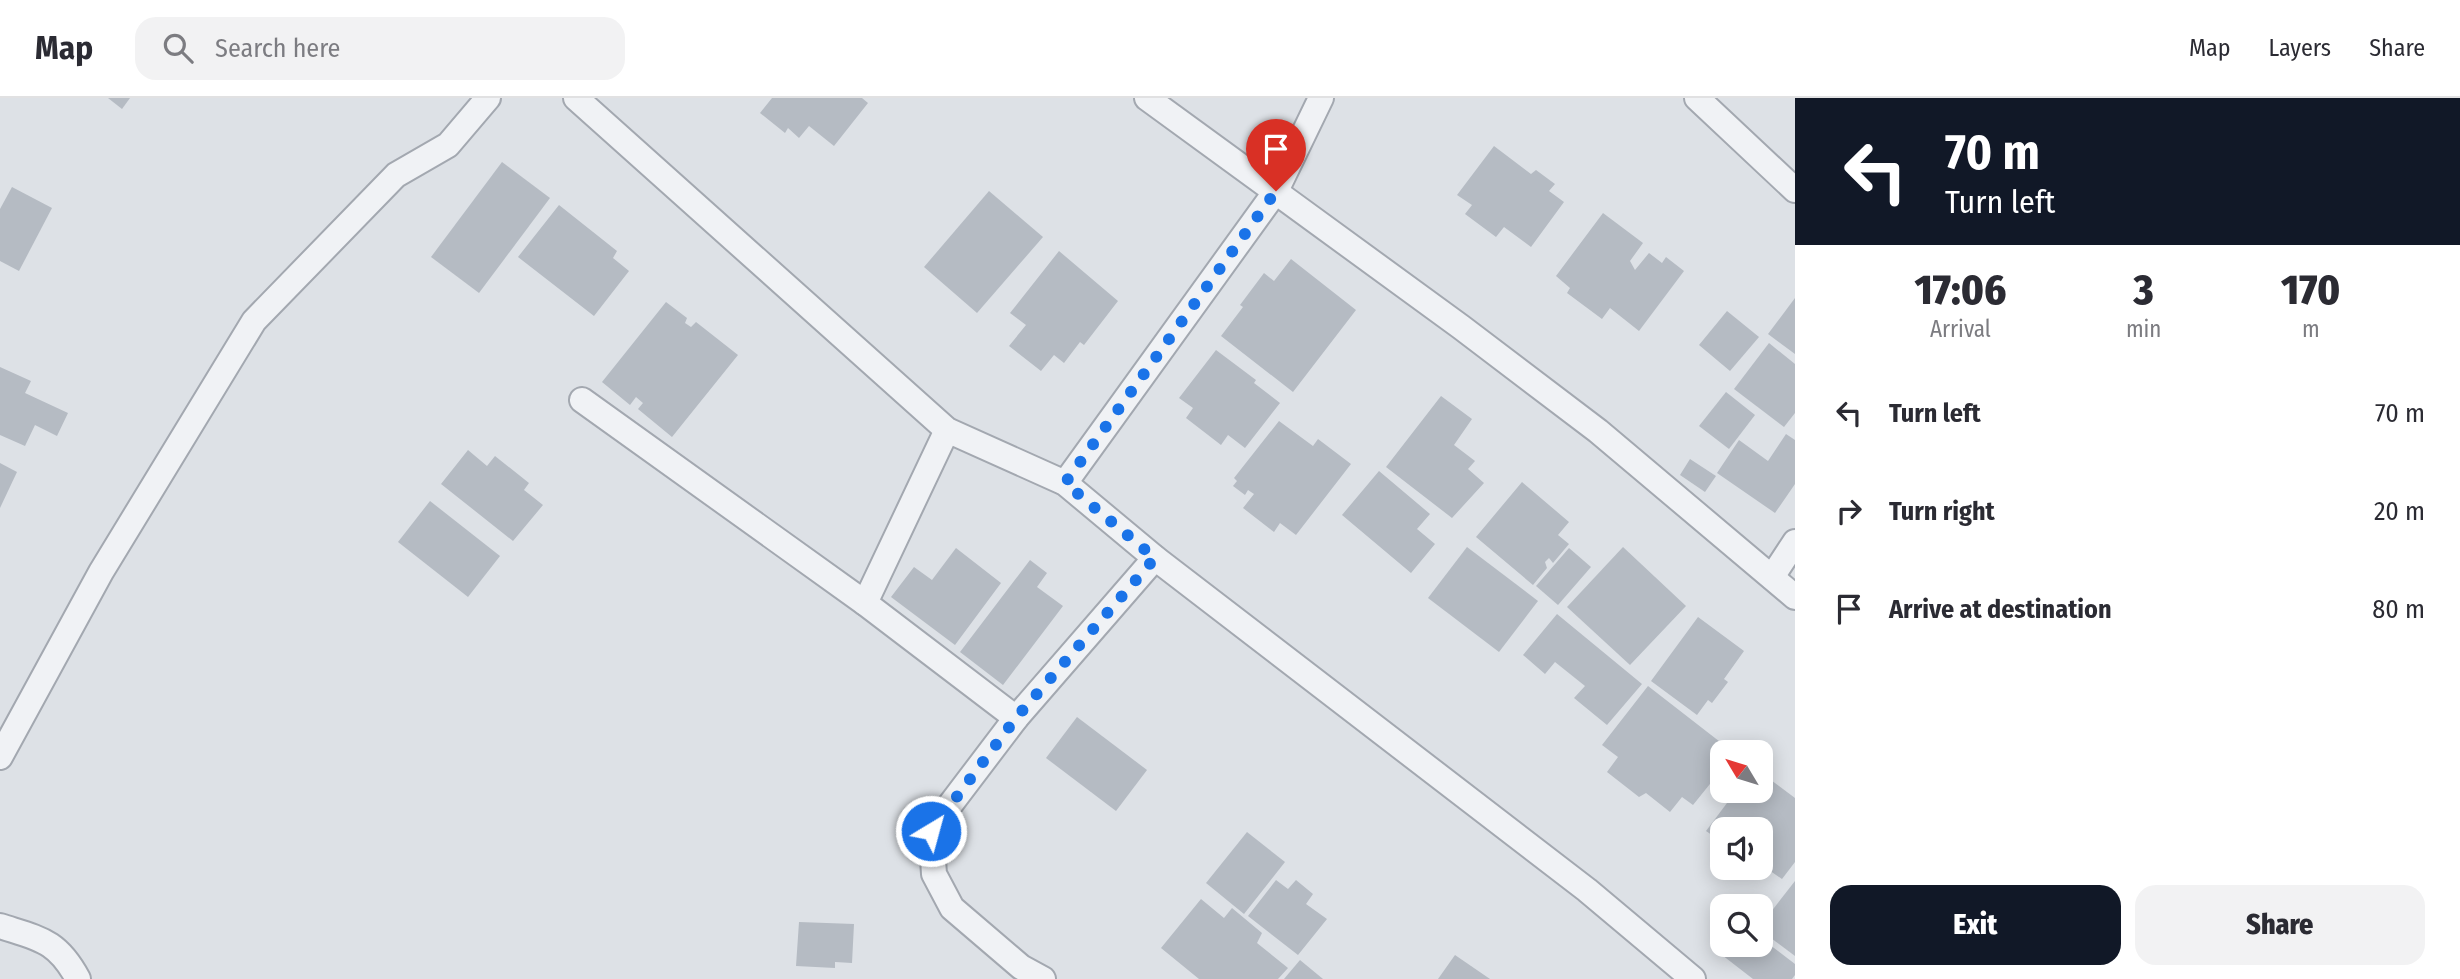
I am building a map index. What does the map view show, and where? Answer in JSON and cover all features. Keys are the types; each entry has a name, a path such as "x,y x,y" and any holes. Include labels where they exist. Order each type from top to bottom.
{"street":[{"path":"0,757 101,572 254,321 396,175 448,145 488,98"},
{"path":"576,98 947,430 1065,483 1155,558 1587,890 1693,979"},
{"path":"1147,98 1598,431 1795,597"},
{"path":"1065,483 1276,191 1321,98"},
{"path":"1697,98 1795,190"},
{"path":"583,400 865,603 1016,718"},
{"path":"865,603 947,430"},
{"path":"1772,577 1795,542"},
{"path":"1044,979 1020,973 952,908 934,874 931,831 1016,718 1155,558"},
{"path":"0,926 45,940 67,959 78,979"}],"building":[{"path":"108,98 130,98 122,109"},
{"path":"772,98 862,98 868,103 834,146 809,126 799,138 788,128 785,133 760,113"},
{"path":"1494,146 1531,174 1536,170 1555,184 1549,191 1564,202 1531,247 1504,227 1496,237 1465,214 1472,205 1457,195"},
{"path":"502,162 550,198 479,293 431,257"},
{"path":"12,187 52,208 19,271 0,261 0,209"},
{"path":"989,191 1043,237 977,313 924,267"},
{"path":"559,205 617,251 613,258 629,271 594,316 518,257"},
{"path":"1603,213 1643,243 1630,261 1635,270 1649,253 1662,263 1666,257 1684,271 1639,331 1610,308 1602,319 1567,293 1570,288 1556,276"},
{"path":"1059,251 1118,301 1084,345 1080,342 1064,363 1054,355 1041,371 1009,346 1026,325 1010,313"},
{"path":"1291,259 1356,310 1293,392 1221,336 1264,273 1274,281"},
{"path":"1795,298 1795,354 1768,334"},
{"path":"666,302 687,318 685,323 691,327 696,322 738,355 672,437 638,409 643,403 636,397 630,405 602,382"},
{"path":"1727,311 1759,337 1730,371 1699,345"},
{"path":"1769,343 1795,364 1795,413 1784,427 1734,389"},
{"path":"1216,350 1256,380 1254,383 1280,403 1245,448 1228,435 1221,445 1186,418 1193,408 1179,398"},
{"path":"0,367 31,381 25,393 68,413 57,436 35,425 25,446 0,435"},
{"path":"1726,392 1755,415 1729,449 1699,426"},
{"path":"1441,396 1472,419 1454,445 1475,461 1468,469 1484,483 1452,518 1386,467"},
{"path":"1279,421 1313,446 1318,439 1351,464 1296,535 1280,523 1274,532 1243,508 1254,494 1248,490 1245,495 1233,486 1237,481 1234,478"},
{"path":"1786,434 1795,440 1795,484 1775,513 1717,473 1739,440 1768,461"},
{"path":"468,450 487,466 495,456 529,483 524,490 543,505 513,541 441,484"},
{"path":"1690,459 1716,476 1705,492 1680,475"},
{"path":"0,463 17,472 0,508"},
{"path":"1379,471 1430,514 1417,529 1435,544 1411,573 1342,515"},
{"path":"1522,482 1569,522 1558,535 1569,544 1553,563 1549,558 1545,562 1547,568 1533,585 1476,537"},
{"path":"430,501 500,556 468,597 398,542"},
{"path":"1467,547 1538,601 1499,652 1428,598"},
{"path":"1623,547 1686,606 1630,665 1567,607"},
{"path":"956,548 1001,583 955,645 891,597 914,567 932,580"},
{"path":"1569,548 1591,567 1558,605 1536,586"},
{"path":"1030,560 1047,573 1037,587 1063,606 1003,685 960,652"},
{"path":"1557,614 1642,684 1607,725 1574,698 1585,686 1555,662 1545,674 1523,655"},
{"path":"1698,617 1744,651 1724,679 1728,682 1712,703 1708,700 1697,715 1651,681"},
{"path":"1648,686 1718,740 1710,740 1710,784 1693,805 1682,797 1670,812 1646,793 1639,797 1607,772 1618,757 1602,745"},
{"path":"1077,717 1147,770 1116,811 1046,758"},
{"path":"1773,782 1795,798 1795,862 1782,879 1773,873 1773,817 1716,817 1727,803 1773,803"},
{"path":"1247,832 1285,862 1244,914 1206,883"},
{"path":"1276,880 1288,889 1296,880 1313,894 1306,904 1327,919 1298,955 1248,916"},
{"path":"1795,881 1795,956 1773,940 1773,909"},
{"path":"1201,899 1224,918 1232,908 1262,933 1257,943 1288,968 1278,979 1199,979 1161,948"},
{"path":"799,922 854,924 852,963 835,962 835,968 796,966"},
{"path":"1773,947 1795,964 1795,975 1792,979 1753,979 1725,957 1773,957"},
{"path":"1455,955 1490,979 1438,979"},
{"path":"1300,960 1323,979 1284,979"}],"route":[{"path":"931,831 1016,718 1155,558 1065,483 1276,191"}]}
